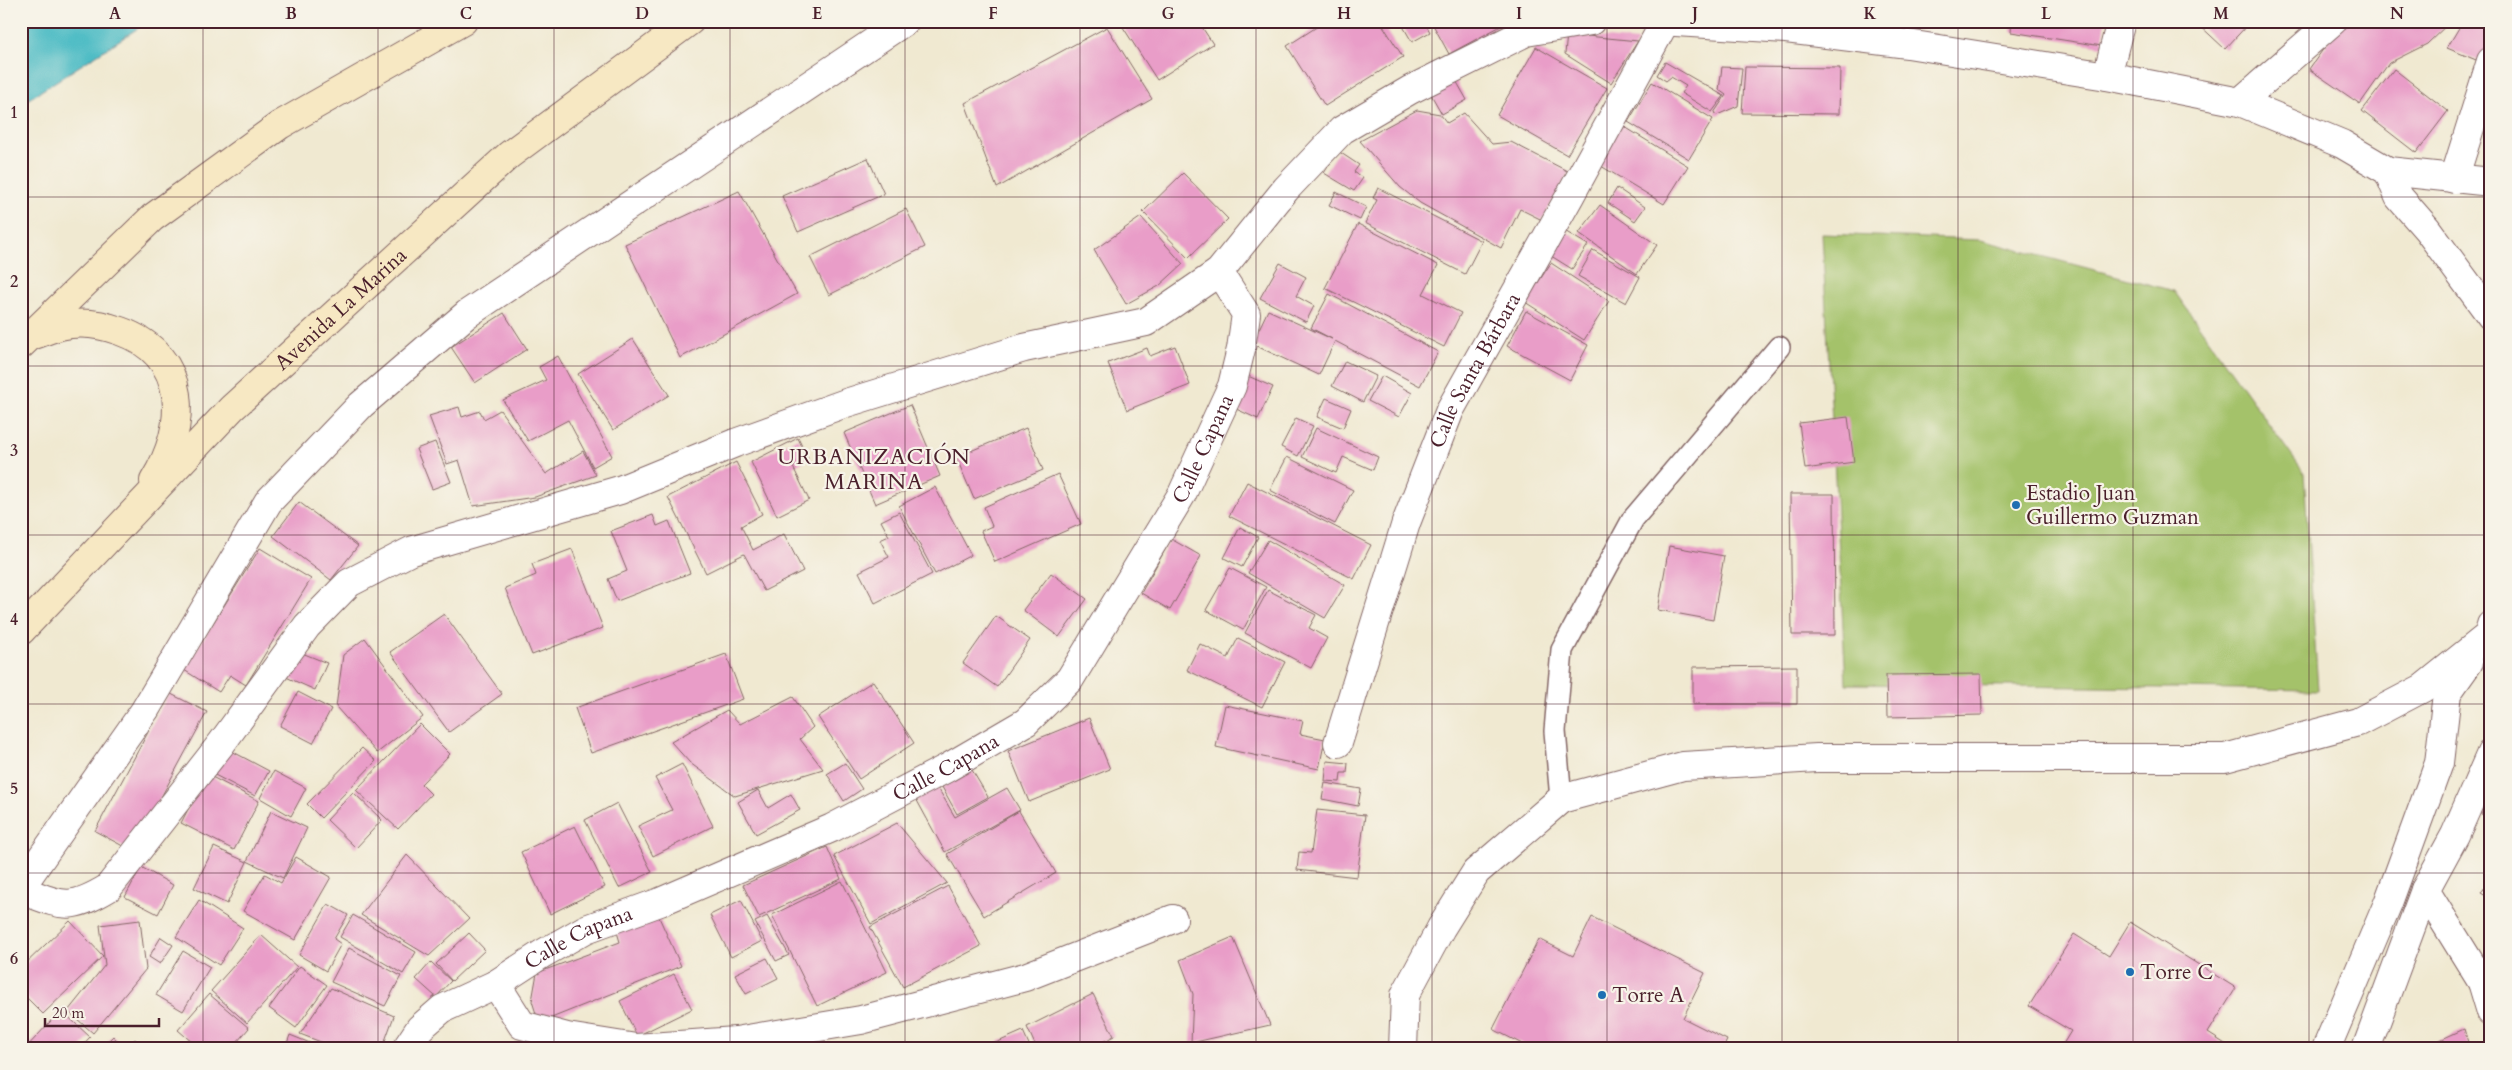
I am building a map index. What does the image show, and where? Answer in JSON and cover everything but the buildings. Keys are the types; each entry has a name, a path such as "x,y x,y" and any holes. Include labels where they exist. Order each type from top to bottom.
{"main road":[{"path":"25,341 152,218 280,125 463,21"},
{"name":"Avenida La Marina","path":"21,631 232,408 510,155 690,21"},
{"path":"25,341 59,326 79,323 104,325 127,333 144,343 162,359 173,377 178,415 172,442 156,478 136,510"}],"street":[{"path":"905,21 467,314 361,405 268,502 146,710 21,888 59,904 84,902 108,888 221,744 307,626 350,583 412,551 620,490 734,443 846,403 1024,348 1146,322 1219,272 1286,189 1342,130 1410,90 1526,32 1591,21"},
{"path":"1660,21 1786,29 1908,44 2107,76 2240,102 2342,144 2388,172 2491,182"},
{"path":"2107,76 2121,21"},
{"path":"2240,102 2333,21"},
{"name":"Calle Santa Bárbara","path":"1338,743 1406,523 1450,410 1665,22"},
{"path":"2454,179 2491,61"},
{"path":"2388,172 2399,196 2427,229 2491,316"},
{"name":"Calle Capana","path":"406,1049 420,1028 442,1010 496,984 542,954 586,929 660,902 832,828 947,768 1026,722 1070,678 1182,494 1232,386 1241,350 1246,314 1219,272"},
{"path":"1403,1049 1405,995 1441,928 1476,872 1561,800 1683,766 1816,758 2225,758 2358,722 2423,688 2490,633"},
{"path":"2326,1049 2388,903 2439,763 2447,693 2490,633"},
{"path":"2366,1049 2425,890 2455,835 2491,753"},
{"path":"2425,890 2486,985 2491,1012"},
{"path":"496,984 522,1025 567,1037 636,1048 736,1041 861,1020 1025,977 1173,919"}],"lane":[{"path":"1561,800 1555,730 1562,650 1633,519 1779,347"}],"green space":[{"path":"1822,234 1981,240 2174,291 2304,473 2318,690 1846,684"}],"water":[{"path":"21,21 149,21 21,104"}],"place":[{"name":"Estadio Juan Guillermo Guzman","path":"2016,505"},
{"name":"Torre C","path":"2130,972"},
{"name":"Torre A","path":"1602,995"}],"district":[{"name":"URBANIZACIÓN MARINA","path":"874,470"}]}
